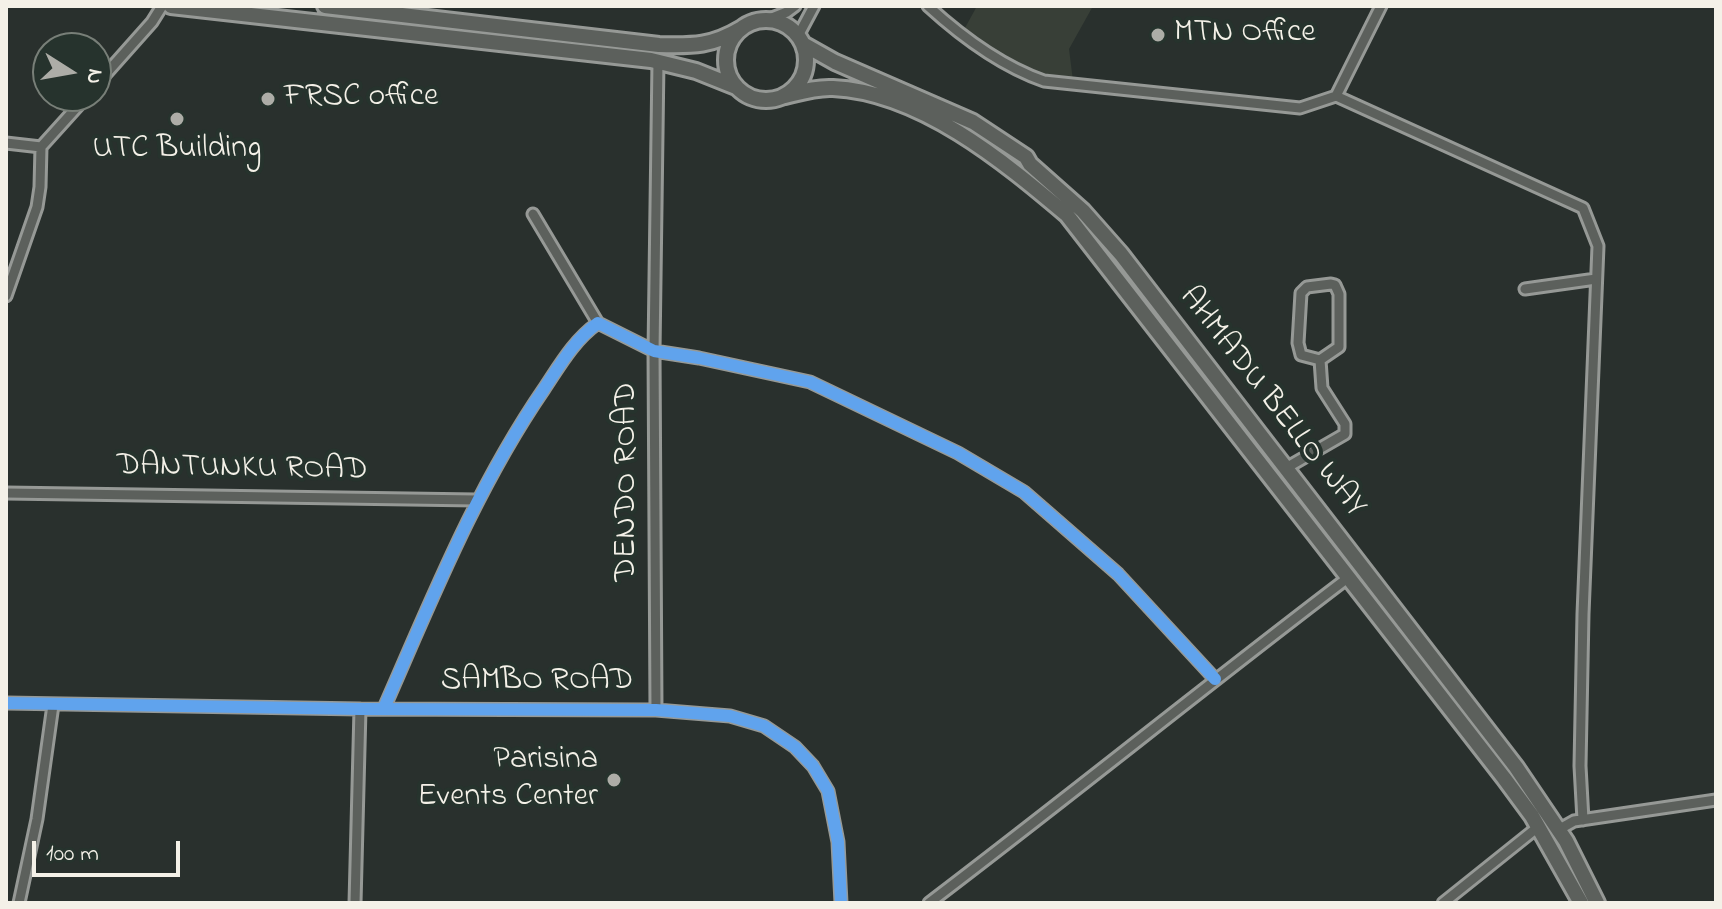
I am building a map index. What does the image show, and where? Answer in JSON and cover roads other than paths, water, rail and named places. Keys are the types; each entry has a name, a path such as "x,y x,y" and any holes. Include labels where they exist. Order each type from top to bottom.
{"main road":[{"path":"171,6 658,61 696,71 736,87"},
{"path":"325,6 659,45 721,41 742,28 767,20 781,23 801,40 806,54 804,74 785,96 763,101 748,97 730,78 726,56 729,45 742,28"},
{"name":"AHMADU BELLO WAY","path":"801,40 835,62 973,122 1026,157 1083,211 1121,254 1516,767 1558,830 1597,903"},
{"name":"AHMADU BELLO WAY","path":"785,96 830,87 876,93 976,144 1067,215 1497,769 1538,827 1581,903"}],"street":[{"path":"112,67 152,22 162,6"},
{"path":"767,20 795,6"},
{"path":"801,40 814,6"},
{"path":"928,6 968,39 1021,73 1044,81 1300,108 1336,96 1583,208 1598,246 1582,644 1580,766 1583,820"},
{"path":"1336,96 1381,6"},
{"name":"DENDO ROAD","path":"656,710 654,351 658,61"},
{"path":"6,296 37,207 41,147 73,112"},
{"path":"6,143 41,147"},
{"path":"533,214 598,323 654,351 810,382 958,453 1024,492 1118,574 1215,679"},
{"path":"1525,289 1596,279"},
{"path":"1331,284 1335,285 1339,294 1341,338 1336,350 1320,360 1306,357 1299,349 1301,293 1307,287 1331,284"},
{"path":"384,708 476,500 532,406 581,335 598,323"},
{"path":"1286,468 1345,434 1347,429 1322,388 1320,360"},
{"name":"DANTUNKU ROAD","path":"6,493 476,500"},
{"path":"929,903 1076,792 1215,679 1349,577"},
{"name":"SAMBO ROAD","path":"6,703 656,710 730,716 764,726 795,747 813,766 828,791 838,842 841,903"},
{"path":"19,903 37,819 53,705"},
{"path":"355,903 360,709"},
{"path":"1558,830 1574,821 1716,800"},
{"path":"1443,903 1538,827"}],"place":[{"name":"MTN Office","path":"1158,35"},
{"name":"FRSC office","path":"268,99"},
{"name":"UTC Building","path":"177,119"},
{"name":"Parisina Events Center","path":"614,780"}]}
